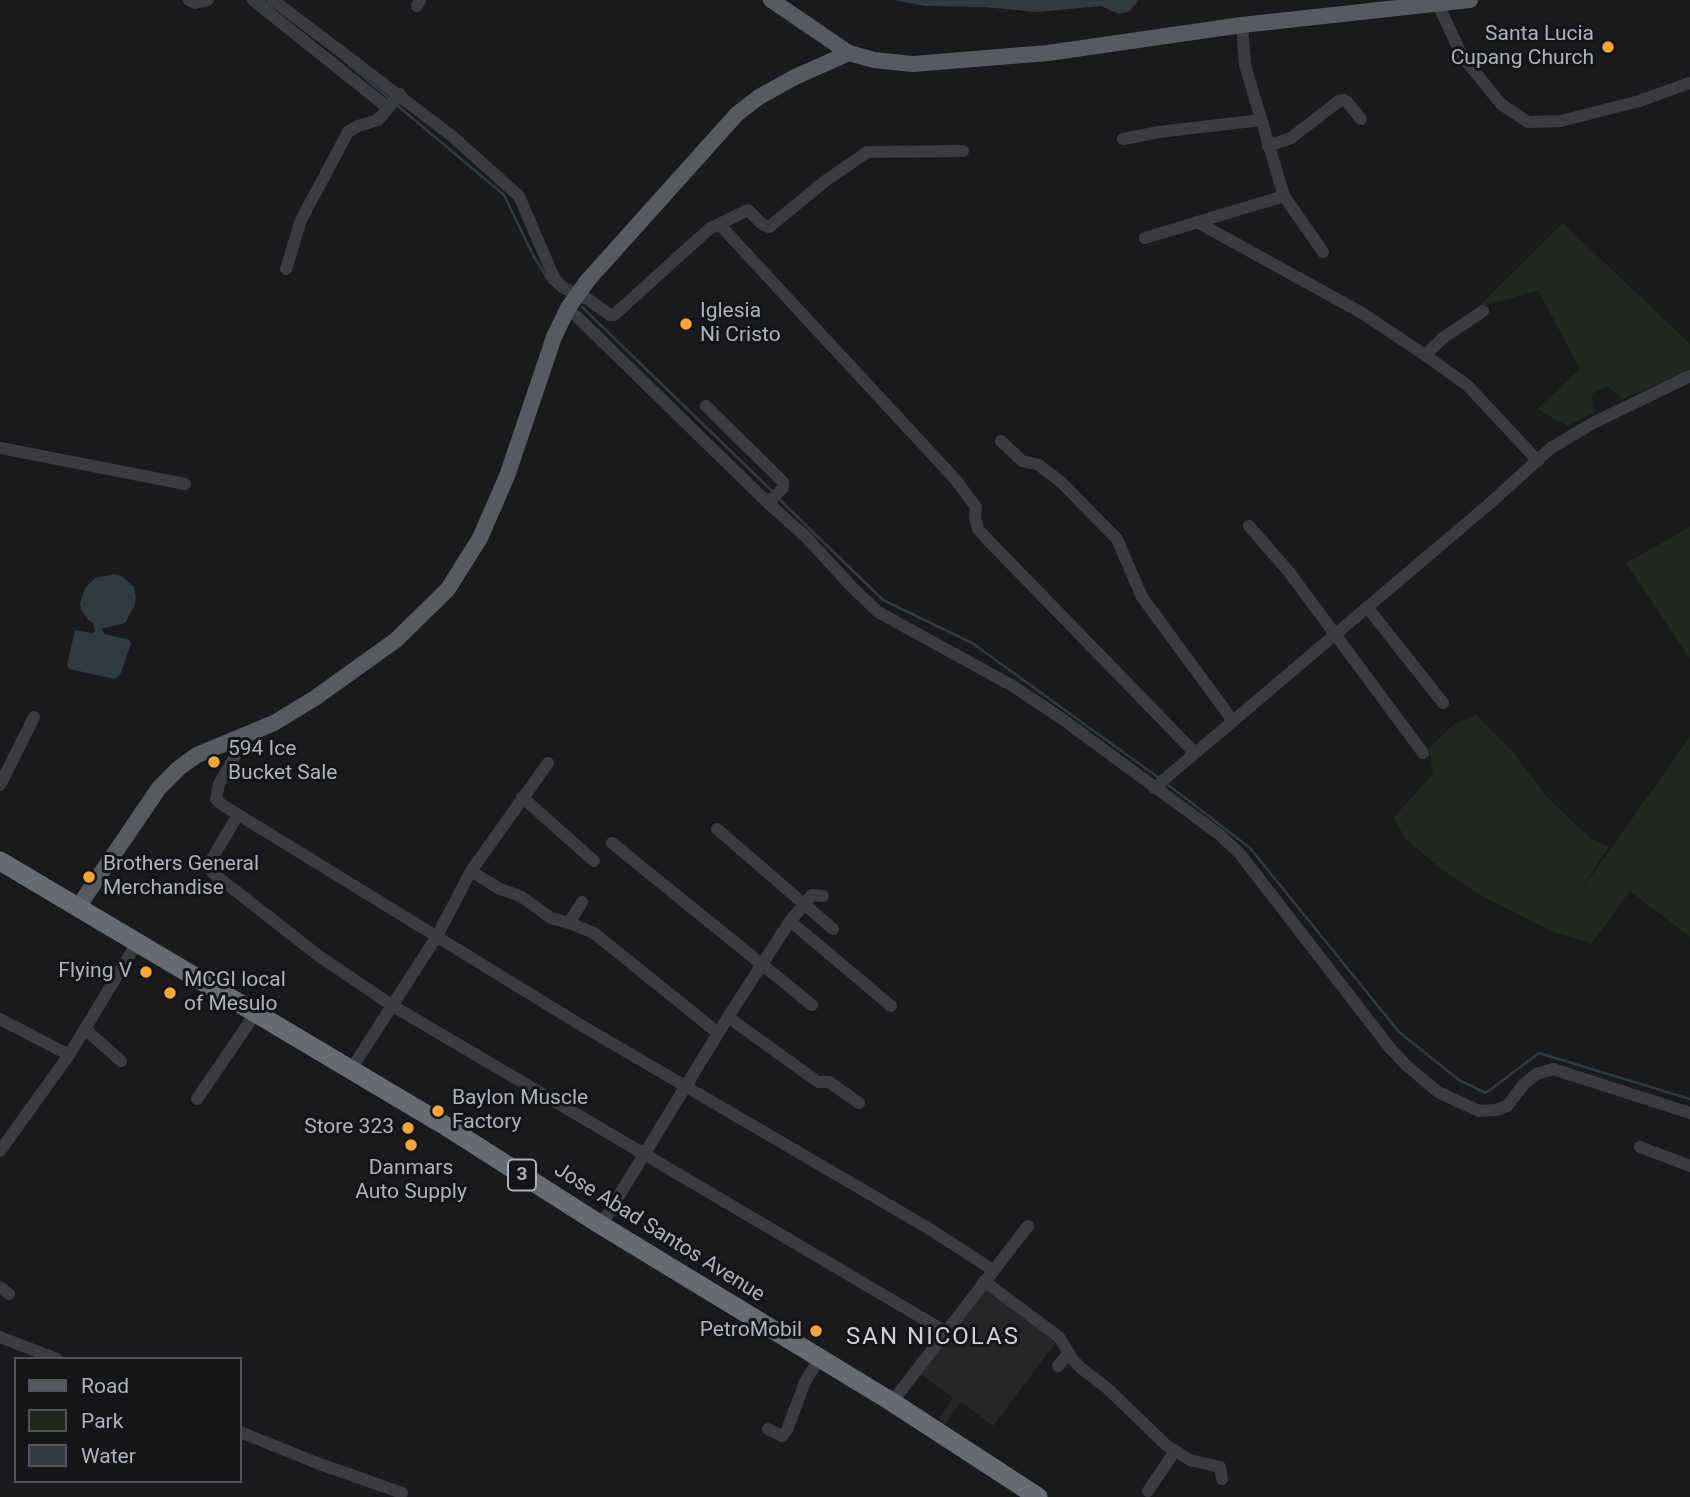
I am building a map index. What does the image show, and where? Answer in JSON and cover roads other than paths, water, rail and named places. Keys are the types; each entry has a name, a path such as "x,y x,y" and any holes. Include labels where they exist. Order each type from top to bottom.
{"highway":[{"name":"Jose Abad Santos Avenue","path":"0,861 454,1132 892,1402 1038,1497"}],"main road":[{"path":"771,0 849,53 874,60 912,64 1048,53 1242,25 1470,0"},
{"path":"78,907 159,789 179,768 197,755 274,723 305,704 386,647 448,589 480,538 507,476 554,337 573,301 589,279 737,114 759,97 795,77 849,53"}],"street":[{"path":"189,0 195,3 208,0"},
{"path":"253,0 324,55 452,136 519,196 555,280 573,301 772,499 878,612 1012,685 1220,835 1240,854 1390,1048 1438,1092 1479,1111 1496,1110 1507,1106 1524,1084 1536,1074 1553,1069 1690,1113"},
{"path":"273,0 333,43 394,100"},
{"path":"1438,4 1462,56 1501,104 1528,122 1561,121 1639,101 1690,83"},
{"path":"1242,25 1245,65 1284,196 1323,252"},
{"path":"324,55 333,43"},
{"path":"286,269 301,220 348,132 378,120 394,100"},
{"path":"1268,146 1291,138 1344,100 1361,119"},
{"path":"1123,139 1261,120"},
{"path":"573,301 614,316 709,229 748,210 769,228 824,182 867,152 963,151"},
{"path":"1145,238 1284,196"},
{"path":"1197,222 1362,313 1426,355 1468,386 1538,461"},
{"path":"719,224 955,479 976,506 978,529 986,538 1195,752"},
{"path":"1426,355 1444,337 1483,311"},
{"path":"1155,786 1569,435 1690,376"},
{"path":"706,406 783,482 783,488 772,499"},
{"path":"1000,441 1022,461 1039,465 1062,483 1117,539 1142,597 1233,721"},
{"path":"0,448 185,484"},
{"path":"1248,526 1289,572 1423,753"},
{"path":"1367,607 1443,703"},
{"path":"0,785 34,717"},
{"path":"248,734 216,793 216,799 221,804 685,1087 929,1228 993,1270"},
{"path":"350,1071 437,936 471,871 548,763"},
{"path":"522,797 594,861"},
{"path":"238,816 209,868 319,956 393,1006 946,1332"},
{"path":"717,829 832,929"},
{"path":"612,843 813,1005"},
{"path":"471,871 498,888 522,897 551,918 594,933 718,1033"},
{"path":"601,1225 790,921 812,895 822,896"},
{"path":"569,923 582,902"},
{"path":"790,921 891,1006"},
{"path":"0,1151 69,1055 137,943"},
{"path":"197,1099 255,1014"},
{"path":"728,1017 818,1082 829,1082 859,1103"},
{"path":"0,1019 69,1055"},
{"path":"85,1028 121,1060"},
{"path":"1640,1147 1690,1166"},
{"path":"892,1402 1028,1226"},
{"path":"984,1281 1059,1338 1082,1369 1107,1388 1142,1424 1190,1460 1220,1467 1222,1479"},
{"path":"0,1337 52,1357"},
{"path":"1058,1366 1069,1353"},
{"path":"768,1429 782,1437 805,1382 819,1359"},
{"path":"242,1433 402,1493"},
{"path":"1148,1491 1175,1451"}],"water":[{"path":"893,0 1139,0 1130,11 1119,14 1101,6 1037,12 984,7 925,6"},
{"path":"114,574 122,576 134,587 136,597 125,623 101,629 105,634 130,640 120,675 115,679 69,669 67,665 75,630 92,633 95,631 93,623 81,610 80,603 85,588 95,578"}],"waterway":[{"path":"263,0 272,6"},
{"path":"349,65 390,99"},
{"path":"398,106 504,195 550,283"},
{"path":"582,307 773,492"},
{"path":"777,497 883,600 972,643 1159,778"},
{"path":"1167,784 1250,848 1399,1032 1459,1080 1486,1093 1539,1053 1690,1099"}],"place":[{"name":"Santa Lucia Cupang Church","path":"1608,47"},
{"name":"Iglesia Ni Cristo","path":"686,324"},
{"name":"594 Ice Bucket Sale","path":"214,762"},
{"name":"Brothers General Merchandise","path":"89,877"},
{"name":"Flying V","path":"146,972"},
{"name":"MCGI local of Mesulo","path":"170,993"},
{"name":"Baylon Muscle Factory","path":"438,1111"},
{"name":"Store 323","path":"408,1128"},
{"name":"Danmars Auto Supply","path":"411,1145"},
{"name":"PetroMobil","path":"816,1331"}],"district":[{"name":"SAN NICOLAS","path":"933,1338"}]}
